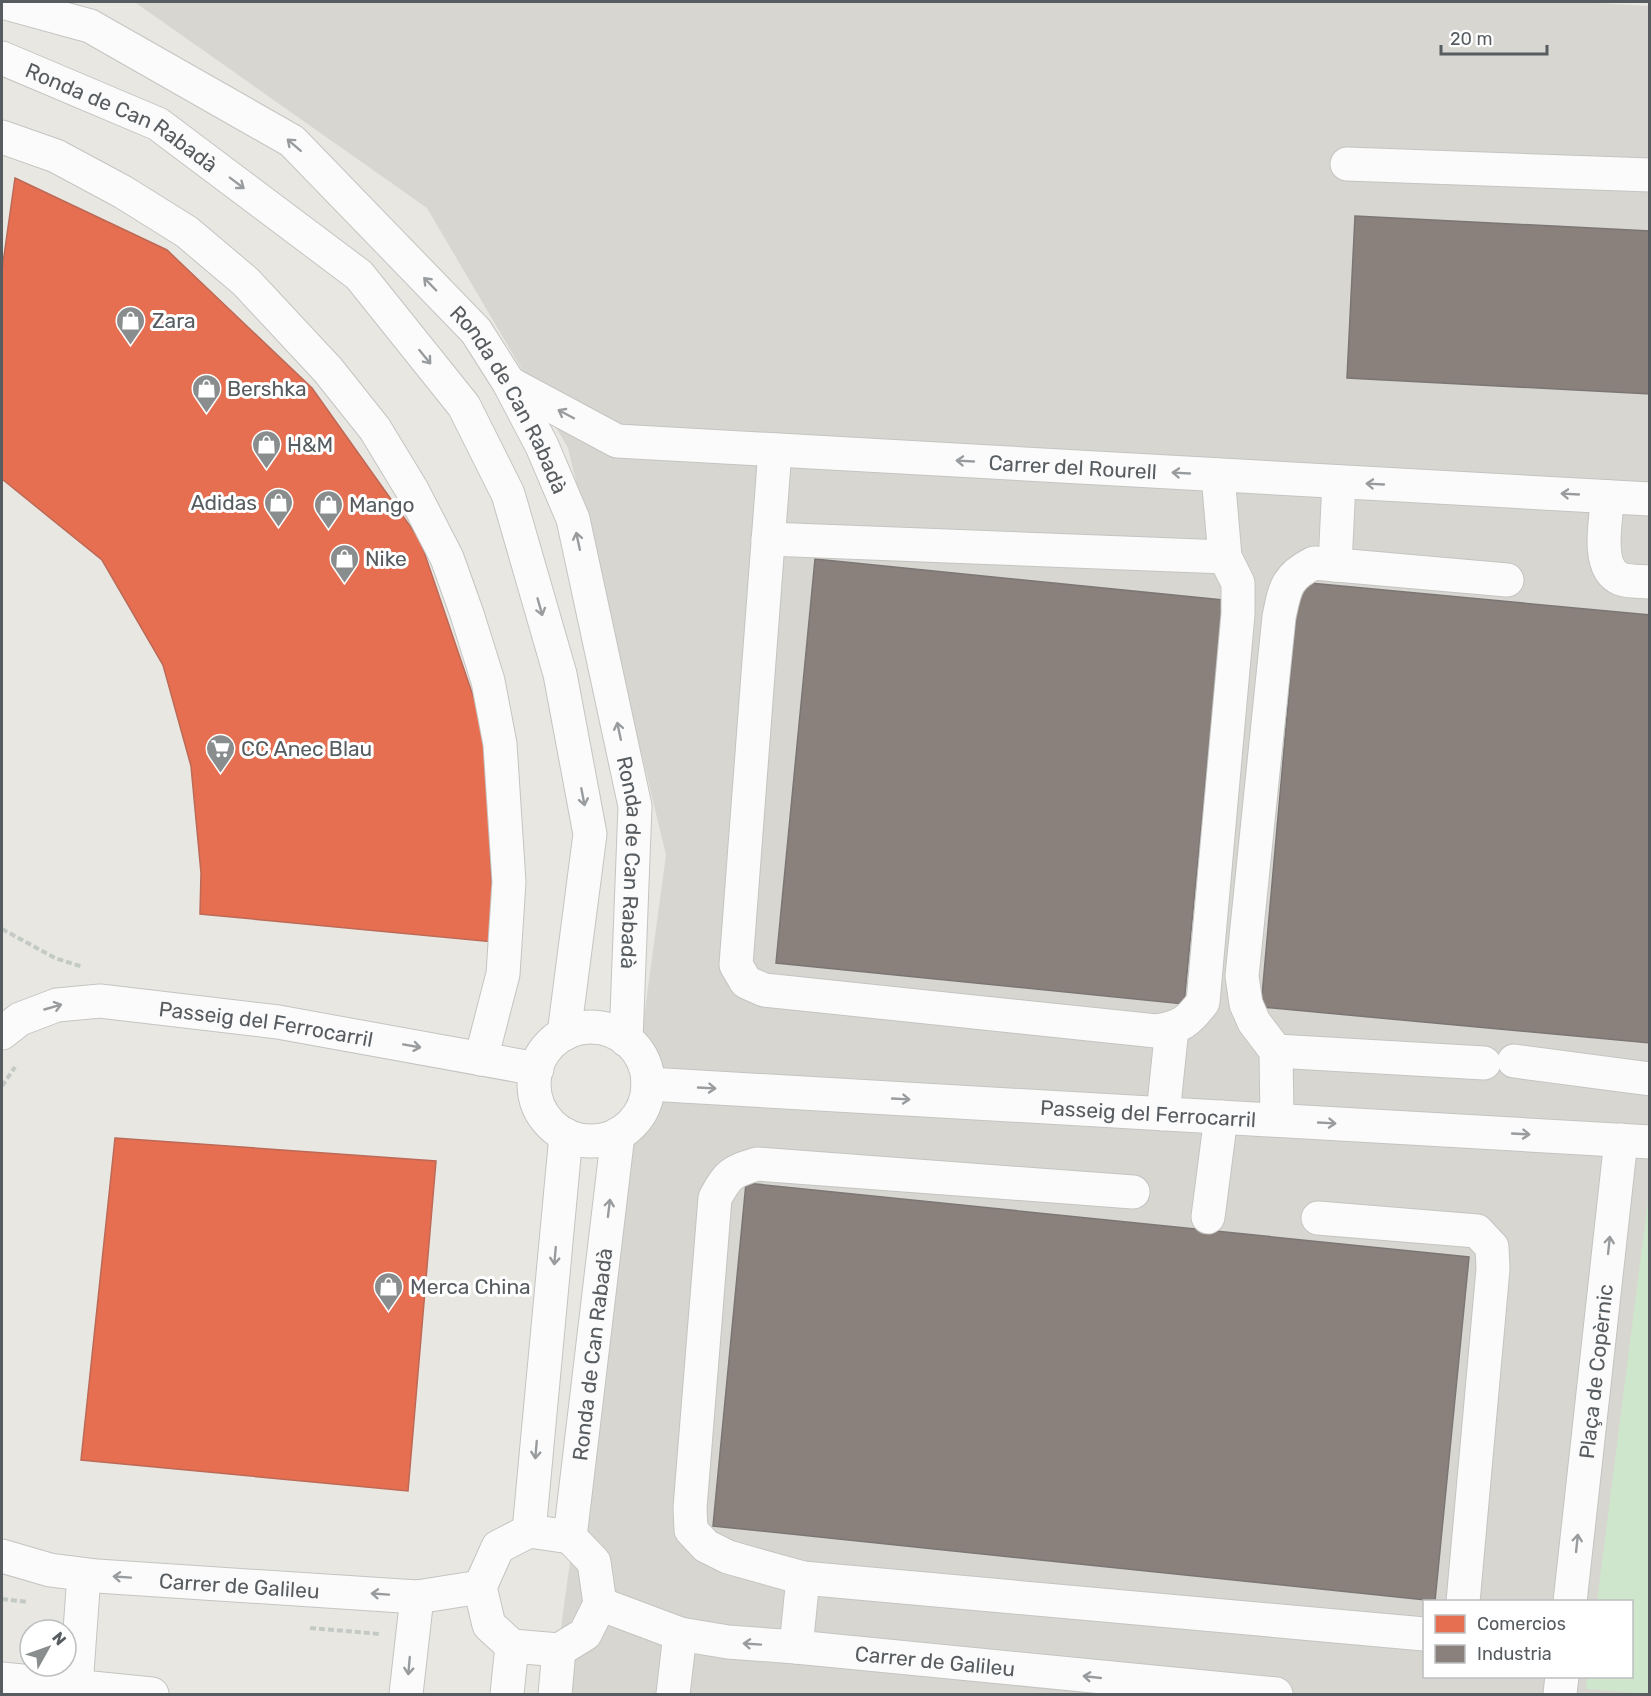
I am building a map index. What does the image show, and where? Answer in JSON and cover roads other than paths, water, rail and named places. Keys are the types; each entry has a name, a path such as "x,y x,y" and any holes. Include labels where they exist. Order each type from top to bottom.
{"street":[{"name":"Ronda de Can Rabadà","path":"2,2 90,26 292,141 476,331 509,383 542,446 573,519 635,806 626,1040"},
{"name":"Ronda de Can Rabadà","path":"2,57 158,124 359,275 464,406 508,494 560,674 590,834 564,1034"},
{"path":"2,137 56,156 123,192 187,232 246,282 328,370 369,420 412,490 447,558 467,614 488,681 500,744 509,882 503,974 481,1059"},
{"path":"1347,164 1650,175"},
{"name":"Carrer del Rourell","path":"509,383 617,441 1650,499"},
{"path":"775,450 736,965 746,982 764,990 1156,1031 1172,1029 1190,1019 1203,1002 1238,614 1238,583 1225,557 1218,475"},
{"path":"1335,565 1339,482"},
{"path":"1608,496 1604,547 1607,566 1620,579 1650,582"},
{"path":"768,539 1225,557"},
{"path":"1277,1120 1276,1052 1254,1022 1246,1004 1242,976 1279,618 1284,590 1298,571 1314,563 1507,580"},
{"name":"Passeig del Ferrocarril","path":"2,1033 20,1018 57,1005 99,1001 278,1022 537,1069"},
{"path":"583,1028 602,1028 621,1035 626,1040 635,1048 645,1065 648,1084 645,1102 637,1118 625,1131 608,1139 591,1142 573,1138 557,1130 544,1117 537,1101 534,1082 538,1062 549,1046 564,1034 583,1028"},
{"path":"1163,1114 1172,1029"},
{"path":"1276,1052 1499,1062 1650,1079"},
{"name":"Passeig del Ferrocarril","path":"648,1084 1635,1141"},
{"path":"1208,1217 1221,1117"},
{"name":"Ronda de Can Rabadà","path":"570,1537 618,1134"},
{"name":"Ronda de Can Rabadà","path":"529,1531 566,1135"},
{"name":"Plaça de Copèrnic","path":"1570,1600 1635,1141"},
{"path":"1132,1192 757,1164 738,1170 725,1179 715,1198 690,1508 691,1530 706,1546 728,1557 803,1578 1423,1634"},
{"path":"1318,1218 1477,1231 1492,1247 1493,1269 1463,1600"},
{"path":"529,1531 570,1537 594,1562 600,1604 585,1634 559,1650 512,1646 489,1625 480,1587 498,1547 529,1531"},
{"name":"Carrer de Galileu","path":"2,1556 50,1570 84,1575 417,1596 480,1587"},
{"path":"64,1689 84,1575"},
{"path":"796,1647 803,1578"},
{"path":"406,1695 417,1596"},
{"name":"Carrer de Galileu","path":"600,1604 680,1634 728,1642 796,1647 1125,1687 1276,1695"},
{"path":"673,1695 680,1634"},
{"path":"507,1695 512,1646"},
{"path":"555,1695 559,1650"},
{"path":"1560,1695 1562,1678"},
{"path":"2,1679 64,1689 152,1695"}],"place":[{"name":"Zara","path":"131,346"},
{"name":"Bershka","path":"206,414"},
{"name":"H&M","path":"266,470"},
{"name":"Adidas","path":"278,528"},
{"name":"Mango","path":"328,530"},
{"name":"Nike","path":"344,584"},
{"name":"CC Anec Blau","path":"220,774"},
{"name":"Merca China","path":"389,1312"}]}
